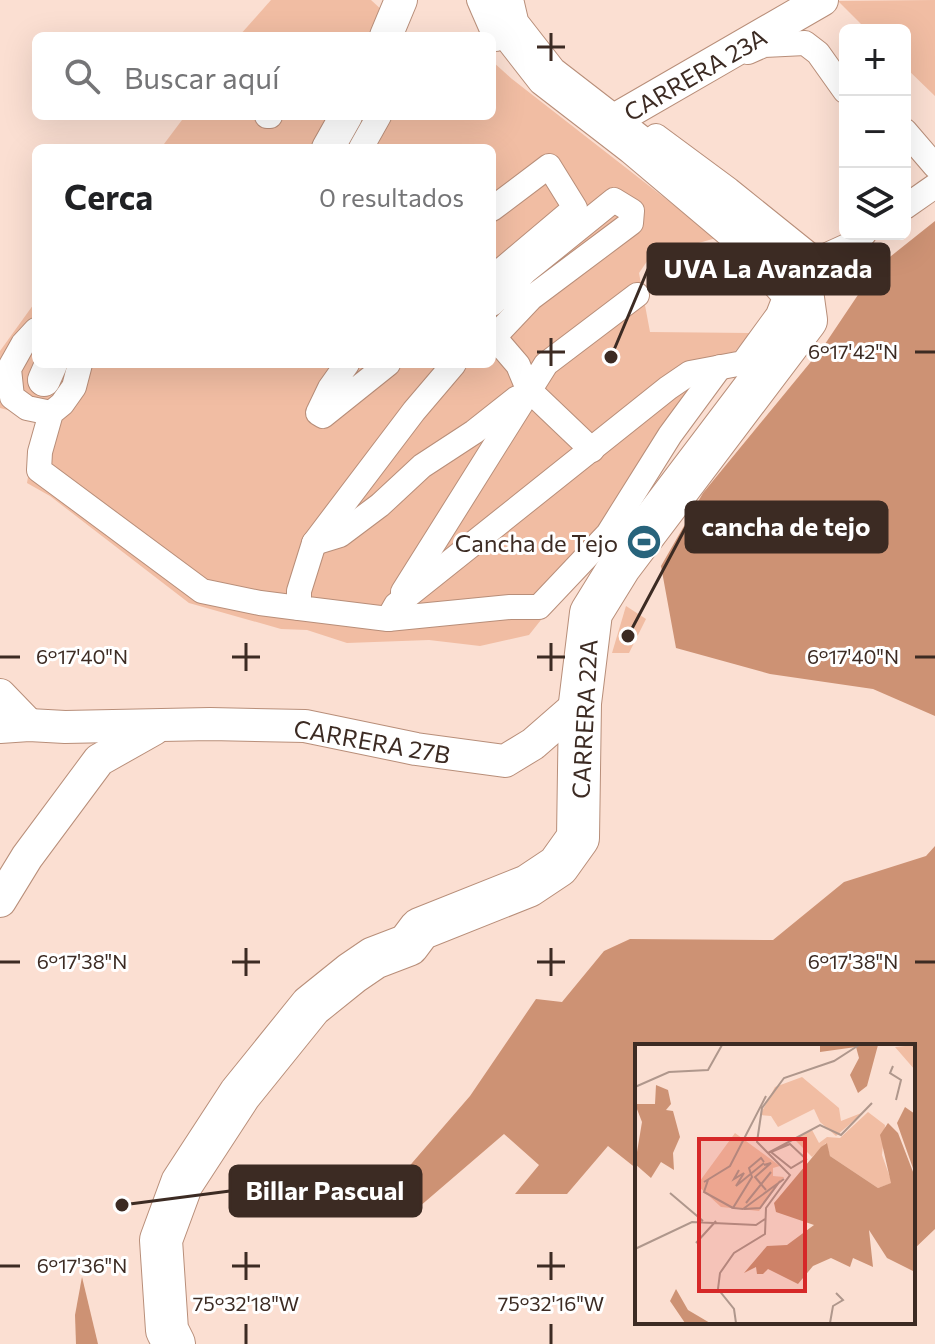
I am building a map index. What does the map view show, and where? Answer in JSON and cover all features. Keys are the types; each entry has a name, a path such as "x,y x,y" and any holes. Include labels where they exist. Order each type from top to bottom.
{"street":[{"path":"388,32 401,0"},
{"path":"479,0 493,32"},
{"name":"CARRERA 22A","path":"174,1344 167,1330 161,1240 182,1183 240,1094 311,1006 374,958 408,945 420,929 528,886 558,866 578,838 580,703 591,613 620,566 806,320 802,291 795,279 609,123 547,76 508,26 502,0"},
{"name":"CARRERA 23A","path":"609,123 822,0"},
{"path":"392,612 690,373 743,363 778,315 785,297 746,254 526,82 496,40"},
{"path":"839,83 818,53 805,43 764,45 658,103 637,119 668,147 729,190 816,260 856,240"},
{"path":"313,144 327,120"},
{"path":"330,144 344,120"},
{"path":"363,144 377,120"},
{"path":"911,138 935,166"},
{"path":"496,206 549,166 575,208 496,275"},
{"path":"911,203 935,186"},
{"path":"496,300 526,271 614,200 632,211 631,223 531,298 496,335"},
{"path":"392,612 546,364 637,295"},
{"path":"32,334 9,369 12,397 27,408 51,413"},
{"path":"496,339 518,365 528,389 592,450"},
{"path":"79,368 74,387 51,413 40,452 39,470 202,591 299,608 392,612 539,607 608,534 670,435 720,367"},
{"path":"344,368 318,413 323,416 383,368"},
{"path":"299,608 299,591 314,543 451,368"},
{"path":"314,543 340,535 380,505 422,466 474,432 528,389"},
{"path":"0,695 14,726"},
{"name":"CARRERA 27B","path":"14,726 305,726 416,749 505,761 533,744 580,703"},
{"path":"0,901 27,857 99,760 160,726"}],"shaded area":[{"path":"271,0 371,0 406,32 243,32"},
{"path":"935,0 935,96 911,73 911,24 861,24 838,1"},
{"path":"496,65 716,238 650,257 639,273 650,332 750,333 700,394 529,635 480,646 429,640 347,643 307,630 281,629 189,603 50,496 27,483 38,418 0,408 0,351 32,307 32,368 496,368 496,144 164,144 182,120 496,120"},
{"path":"935,221 935,716 873,689 770,674 676,648 661,566 703,493 823,347 876,268"},
{"name":"Cancha de Tejo","path":"626,606 646,619 629,653 612,653"},
{"path":"935,846 935,1229 915,1248 915,1044 635,1044 635,1167 608,1146 567,1194 515,1194 539,1165 504,1134 419,1207 393,1185 470,1096 536,999 562,1002 604,951 630,939 773,940 844,882 926,856"},
{"path":"82,1277 98,1344 76,1344 75,1315"}],"place":[{"name":"UVA La Avanzada","path":"611,357"},
{"name":"Cancha de Tejo","path":"644,542"},
{"name":"cancha de tejo","path":"628,636"},
{"name":"Billar Pascual","path":"122,1205"}]}
